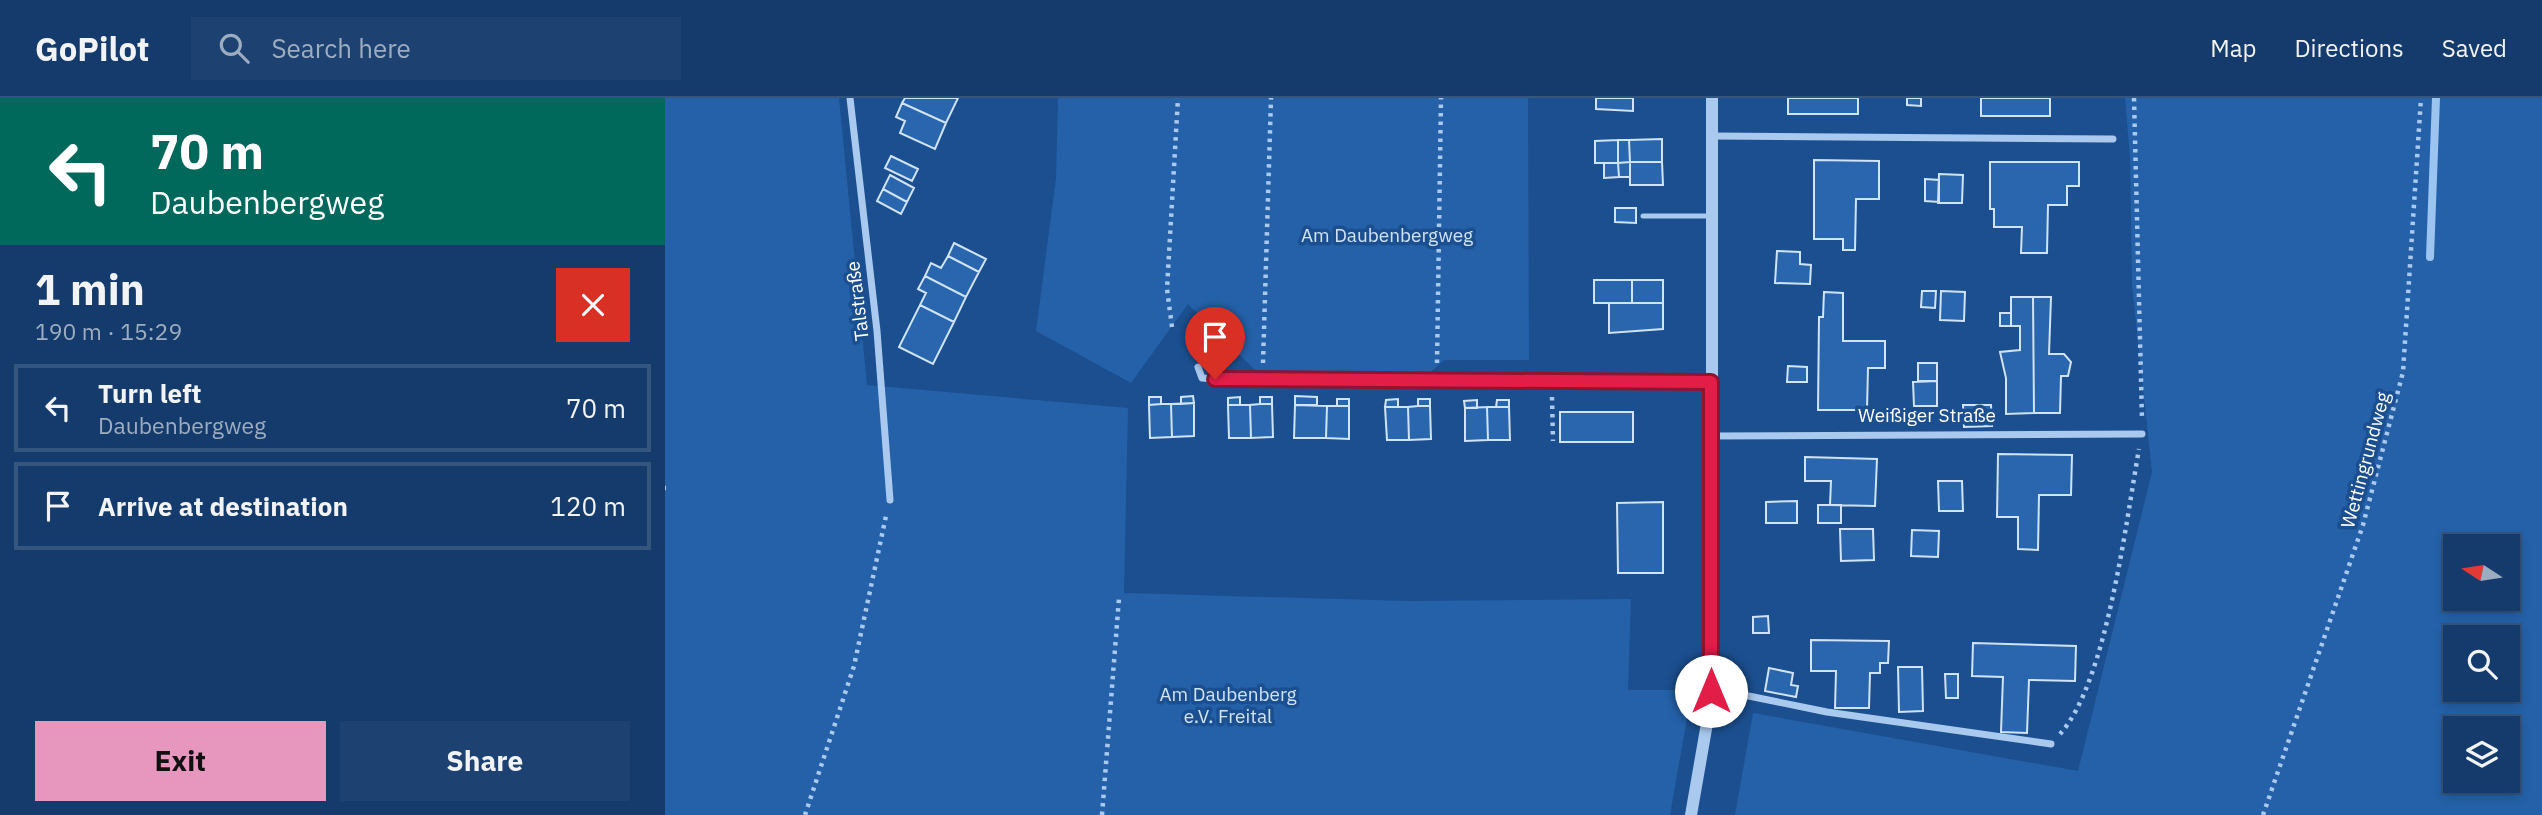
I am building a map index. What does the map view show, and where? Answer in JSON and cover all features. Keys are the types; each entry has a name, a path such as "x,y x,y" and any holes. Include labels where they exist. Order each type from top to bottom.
{"street":[{"name":"Talstraße","path":"850,98 877,331 890,500"},
{"path":"1691,815 1711,691 1712,98"},
{"path":"1712,136 2113,139"},
{"path":"1198,367 1202,378 1711,382"},
{"name":"Weißiger Straße","path":"1711,436 2142,435"},
{"path":"1711,691 1734,693 1827,712 2052,744"}],"lane":[{"path":"1643,216 1711,216"}],"path":[{"path":"1173,327 1167,289 1178,98"},
{"path":"1263,370 1271,98"},
{"path":"1437,367 1441,98"},
{"name":"Wettingrundweg","path":"2263,815 2363,525 2403,372 2421,98"},
{"path":"1552,393 1553,441"},
{"path":"805,815 853,666 890,500"},
{"path":"1102,815 1117,675 1119,598"}],"green space":[{"name":"Am Daubenberg e.V. Freital","path":"665,98 839,98 867,385 1128,408 1124,593 1409,601 1631,599 1628,690 1692,690 1670,815 665,815"},
{"name":"Am Daubenbergweg","path":"1058,98 1528,98 1529,360 1444,360 1430,373 1255,370 1188,304 1131,383 1036,331 1056,178"},
{"path":"2125,98 2542,98 2542,815 1735,815 1753,713 2078,771 2152,472 2132,285 2130,158"}],"building":[{"path":"905,98 958,98 946,123 902,103"},
{"path":"1596,98 1633,98 1633,111 1596,109"},
{"path":"1788,98 1858,98 1858,114 1788,114"},
{"path":"1907,98 1921,98 1921,106 1907,105"},
{"path":"1981,98 2050,98 2050,116 1981,116"},
{"path":"902,103 946,123 935,149 900,133 905,121 896,117"},
{"path":"1662,139 1662,162 1630,162 1629,140"},
{"path":"1618,140 1618,163 1595,163 1595,141"},
{"path":"1618,140 1629,140 1630,162 1618,163"},
{"path":"891,156 918,169 912,181 885,168"},
{"path":"1814,160 1879,161 1879,199 1856,199 1855,250 1843,250 1843,239 1814,239"},
{"path":"1630,162 1630,177 1619,177 1618,163"},
{"path":"1630,162 1662,162 1663,185 1630,185"},
{"path":"1990,162 2079,162 2079,186 2067,186 2067,205 2048,205 2047,253 2021,253 2022,227 1994,227 1994,209 1990,209"},
{"path":"1604,163 1618,163 1619,177 1604,178"},
{"path":"1939,174 1963,175 1962,203 1938,203"},
{"path":"890,175 914,188 907,202 883,189"},
{"path":"1925,179 1939,180 1939,202 1925,201"},
{"path":"883,189 907,202 901,214 877,201"},
{"path":"1615,208 1636,208 1636,223 1615,222"},
{"path":"954,243 986,259 979,272 948,256"},
{"path":"1777,251 1800,252 1800,264 1811,265 1810,284 1775,283"},
{"path":"948,256 979,272 966,297 925,276 931,263 941,268"},
{"path":"925,276 966,297 954,322 920,305 926,293 918,289"},
{"path":"1594,280 1632,280 1632,303 1594,303"},
{"path":"1632,280 1663,280 1663,303 1632,303"},
{"path":"1922,291 1936,291 1935,308 1921,307"},
{"path":"1941,291 1965,292 1964,321 1940,320"},
{"path":"1824,292 1843,293 1843,341 1885,341 1885,368 1868,368 1867,410 1818,410 1819,317 1823,317"},
{"path":"2011,297 2033,297 2034,413 2006,414 2006,378 2000,352 2020,350 2020,326 2011,326"},
{"path":"2033,297 2051,297 2049,354 2064,354 2071,362 2068,376 2061,376 2060,413 2034,413"},
{"path":"1609,303 1663,303 1663,329 1609,333"},
{"path":"920,305 954,322 933,364 899,347"},
{"path":"2000,313 2011,313 2011,326 2000,326"},
{"path":"1918,363 1937,363 1937,381 1918,381"},
{"path":"1788,366 1807,367 1807,382 1787,382"},
{"path":"1937,381 1937,406 1914,406 1913,382"},
{"path":"1193,396 1194,403 1181,404 1181,397"},
{"path":"1295,396 1317,397 1317,405 1295,405"},
{"path":"1149,397 1161,397 1161,404 1149,405"},
{"path":"1240,397 1240,405 1228,405 1228,398"},
{"path":"1260,397 1272,397 1272,404 1260,404"},
{"path":"1337,399 1349,399 1349,406 1337,406"},
{"path":"1398,399 1398,407 1385,407 1386,400"},
{"path":"1418,399 1430,399 1430,406 1418,406"},
{"path":"1477,400 1477,408 1465,408 1464,401"},
{"path":"1497,400 1509,400 1509,407 1496,407"},
{"path":"1194,403 1194,436 1172,437 1171,404"},
{"path":"1171,404 1172,437 1150,438 1149,405"},
{"path":"1272,404 1273,437 1251,438 1250,405"},
{"path":"1228,405 1250,405 1251,438 1229,438"},
{"path":"1295,405 1327,406 1326,438 1294,438"},
{"path":"1963,405 1991,405 1992,426 1964,427"},
{"path":"1327,406 1349,406 1349,439 1326,438"},
{"path":"1430,406 1431,439 1409,440 1408,407"},
{"path":"1385,407 1408,407 1409,440 1387,440"},
{"path":"1487,407 1509,407 1510,440 1488,440"},
{"path":"1487,407 1488,440 1465,441 1465,408"},
{"path":"1560,412 1633,412 1633,442 1560,442"},
{"path":"1998,454 2072,455 2071,495 2039,495 2038,550 2018,549 2018,517 1997,517"},
{"path":"1805,457 1877,459 1875,506 1830,505 1831,481 1805,481"},
{"path":"1938,481 1962,481 1963,511 1939,511"},
{"path":"1797,501 1797,523 1766,523 1766,502"},
{"path":"1663,502 1663,573 1618,573 1617,503"},
{"path":"1818,505 1841,505 1841,523 1818,523"},
{"path":"1840,529 1873,529 1874,560 1841,561"},
{"path":"1912,530 1939,531 1938,557 1911,556"},
{"path":"1768,616 1769,633 1753,633 1753,617"},
{"path":"1811,640 1889,641 1888,663 1880,663 1880,673 1870,673 1869,708 1835,708 1836,671 1811,671"},
{"path":"1973,643 2076,646 2075,681 2029,680 2027,733 2001,732 2003,677 1972,676"},
{"path":"1898,667 1922,667 1923,711 1899,712"},
{"path":"1769,668 1793,673 1791,685 1798,686 1796,697 1765,691"},
{"path":"1945,674 1958,674 1958,698 1946,698"}],"waterway":[{"path":"2430,257 2436,98"}],"route":[{"path":"1215,379 1711,382 1711,691"}]}
